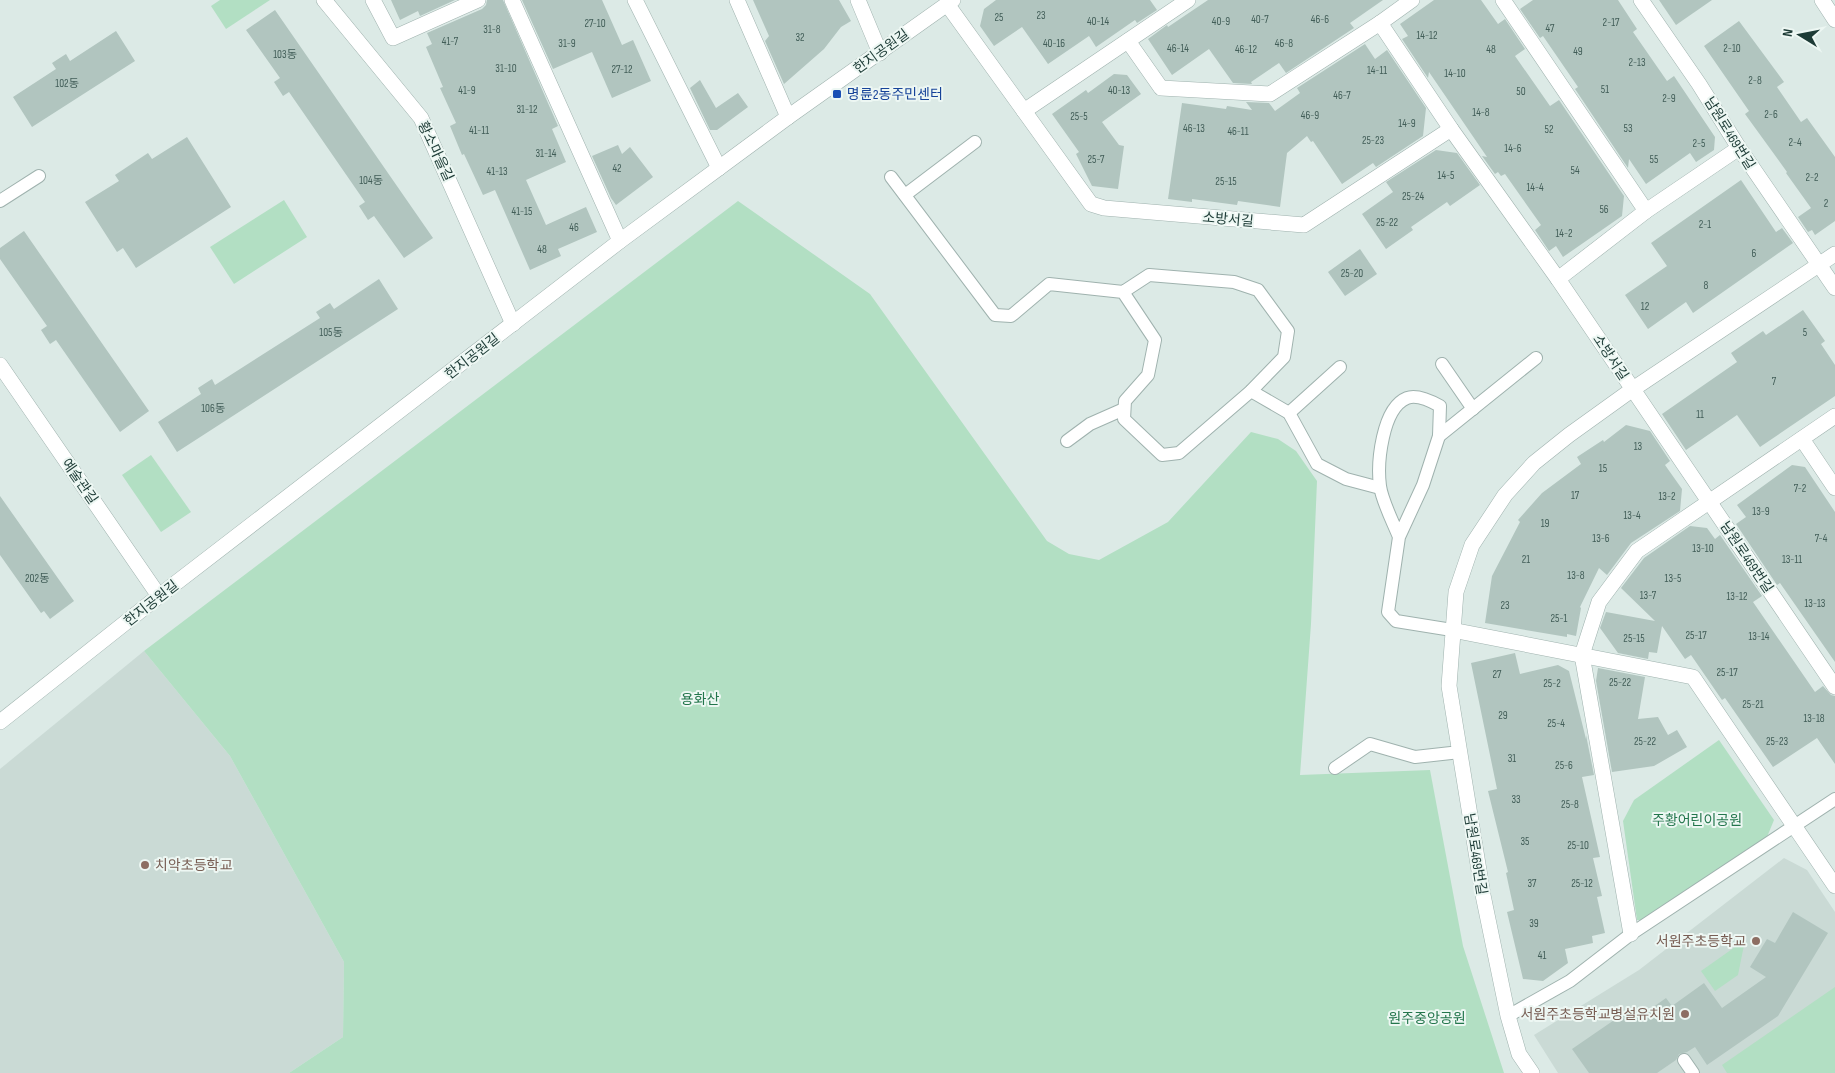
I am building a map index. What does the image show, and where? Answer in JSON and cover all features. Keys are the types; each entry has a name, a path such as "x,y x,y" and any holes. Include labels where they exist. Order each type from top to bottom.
{"street":[{"name":"황소마을길","path":"324,0 421,118 514,324"},
{"path":"373,0 393,38 478,0"},
{"path":"512,0 620,241"},
{"path":"634,0 719,168"},
{"path":"737,0 788,117"},
{"path":"858,0 880,53"},
{"path":"1024,111 1188,0"},
{"path":"1128,41 1161,88 1270,94 1380,23 1412,0"},
{"path":"1503,0 1646,211"},
{"name":"남원로469번길","path":"1641,0 1700,84 1739,148 1835,288"},
{"path":"1822,0 1835,20"},
{"name":"한지공원길","path":"0,722 159,596 620,241 788,117 950,2"},
{"name":"소방서길","path":"950,2 1024,111 1091,204 1104,208 1304,226 1451,129"},
{"name":"소방서길","path":"1380,23 1451,129 1558,278 1632,389"},
{"path":"1558,278 1646,211 1739,148"},
{"name":"남원로469번길","path":"1532,1073 1519,1054 1508,1016 1483,895 1449,686 1456,592 1472,544 1505,495 1534,463 1569,435 1632,389 1835,254"},
{"name":"예술관길","path":"0,365 159,596"},
{"name":"남원로469번길","path":"1632,389 1835,687"},
{"path":"1631,934 1582,655 1599,602 1637,551 1835,416"},
{"path":"1802,440 1835,488"},
{"path":"1452,630 1694,677 1835,886"}],"lane":[{"path":"905,195 975,142"},
{"path":"0,201 39,176"},
{"path":"891,177 995,315 1011,316 1049,284 1123,292 1149,275 1234,282 1258,290 1288,331 1284,357 1251,391 1179,453 1162,455 1124,419 1125,401 1148,375 1155,340 1123,292"},
{"path":"1439,436 1536,358"},
{"path":"1442,364 1473,409"},
{"path":"1288,413 1340,367"},
{"path":"1251,391 1288,413 1317,464 1346,479 1380,488"},
{"path":"1399,537 1380,488 1379,461 1384,433 1393,408 1408,398 1424,398 1440,406 1439,436 1423,485 1399,537 1388,612 1396,622 1452,630"},
{"path":"1067,441 1090,424 1124,409"},
{"path":"1334,768 1370,744 1415,757 1460,752"},
{"path":"1508,1016 1570,981 1631,934 1835,798"},
{"path":"1684,1060 1692,1073"}],"shaded area":[{"name":"치악초등학교","path":"144,651 230,756 344,962 343,1037 289,1073 0,1073 0,769"},
{"name":"서원주초등학교","path":"1784,858 1807,870 1835,912 1835,1073 1558,1073 1534,1035 1639,970"}],"green space":[{"path":"220,0 270,0 226,29 211,6"},
{"path":"284,200 307,237 234,284 210,247"},
{"name":"용화산","path":"738,201 870,294 1047,541 1069,554 1099,560 1168,522 1251,432 1278,439 1296,451 1317,481 1311,624 1300,775 1430,770 1463,946 1504,1073 289,1073 343,1037 344,962 230,756 144,651"},
{"path":"151,455 191,512 161,532 122,475"},
{"name":"주황어린이공원","path":"1719,740 1774,820 1767,837 1646,920 1637,920 1623,821 1634,800"},
{"path":"1745,940 1738,975 1715,991 1701,971"},
{"path":"1835,987 1835,1073 1727,1073 1722,1065"}],"building":[{"path":"391,0 455,0 420,16 418,11 400,20"},
{"path":"487,0 503,0 558,126 552,129 566,162 526,180 546,225 586,207 597,232 558,249 561,256 530,270 495,190 483,195 464,154 462,155 450,126 456,123 440,88 443,87 426,47 432,44 427,33 482,9 486,5"},
{"path":"522,0 602,0 622,45 633,40 651,81 612,98 592,52 553,69"},
{"path":"753,0 839,0 851,21 841,27 824,49 784,84 765,41 769,36"},
{"path":"996,0 1150,0 1157,10 1137,23 1135,20 1096,47 1089,36 1048,64 1022,27 994,46 980,26 984,9"},
{"path":"1208,0 1383,0 1350,23 1354,28 1286,73 1279,63 1251,82 1252,84 1233,83 1209,49 1172,75 1148,39"},
{"path":"1434,0 1481,0 1498,24 1505,19 1525,49 1515,56 1550,106 1559,100 1624,196 1622,216 1563,257 1556,246 1549,251 1535,230 1541,225 1505,174 1501,176 1498,172 1495,174 1482,156 1487,157 1429,72 1428,78 1402,39 1408,36 1400,24"},
{"path":"1533,0 1618,0 1637,29 1633,32 1667,81 1674,76 1715,137 1714,150 1696,162 1690,153 1646,184 1629,159 1628,168 1575,89 1578,87 1543,36 1540,38 1520,9"},
{"path":"1659,0 1712,0 1676,25"},
{"path":"275,10 433,238 404,258 374,216 368,220 359,206 365,202 289,92 283,96 274,82 280,78 246,30"},
{"path":"1739,21 1784,82 1777,87 1801,122 1807,118 1835,157 1835,221 1815,235 1812,230 1808,232 1798,217 1811,208 1745,114 1749,111 1704,46"},
{"path":"116,31 135,61 32,127 13,97 56,69 52,63 66,54 70,61"},
{"path":"1365,44 1375,59 1387,50 1426,108 1423,136 1376,167 1373,163 1342,184 1313,141 1311,142 1307,136 1287,153 1280,207 1238,201 1237,205 1192,199 1192,202 1168,199 1182,103 1226,109 1227,106 1252,110 1246,102 1269,103 1275,111 1300,93 1297,88"},
{"path":"1114,74 1127,75 1141,94 1102,122 1119,145 1124,146 1118,189 1092,186 1076,154 1079,152 1052,114 1086,90 1088,93"},
{"path":"700,80 716,108 738,93 748,107 717,130 710,130 690,88"},
{"path":"187,137 231,207 136,268 123,248 117,252 85,202 119,181 115,175 148,153 152,159"},
{"path":"618,145 622,154 630,147 653,177 616,205 592,156"},
{"path":"1436,150 1457,153 1480,185 1450,206 1447,202 1411,227 1413,230 1386,249 1362,214 1393,192 1386,182"},
{"path":"1741,180 1776,232 1782,228 1793,243 1693,313 1686,302 1648,329 1625,295 1667,266 1651,243"},
{"path":"24,231 149,411 120,432 56,340 50,344 41,330 47,326 0,259 0,248"},
{"path":"1360,249 1377,274 1345,296 1328,272"},
{"path":"379,279 398,309 177,452 158,422 201,394 198,388 212,379 215,385 320,318 316,312 330,303 334,309"},
{"path":"1803,310 1825,341 1821,344 1835,365 1835,396 1760,447 1737,415 1686,450 1662,414 1737,362 1731,353 1763,331 1766,335"},
{"path":"1626,425 1650,431 1670,461 1665,465 1682,489 1680,511 1631,543 1607,575 1599,568 1580,607 1576,636 1567,634 1567,637 1485,623 1492,576 1520,522 1518,520 1542,493 1581,464 1577,457 1603,440 1604,442"},
{"path":"1792,465 1805,467 1835,512 1835,662 1780,583 1777,585 1736,524 1746,517 1737,505"},
{"path":"0,496 74,601 50,619 44,611 41,613 0,555"},
{"path":"1690,526 1707,528 1715,539 1720,535 1762,596 1753,602 1815,692 1823,686 1831,695 1835,696 1835,764 1817,738 1773,767 1725,698 1722,700 1691,655 1685,659 1662,626 1657,653 1649,652 1648,659 1618,653 1600,628 1606,612 1655,621 1621,588 1644,558"},
{"path":"1515,653 1520,674 1558,665 1569,671 1586,739 1586,735 1594,775 1582,777 1600,857 1593,858 1602,896 1597,897 1605,933 1592,936 1593,943 1565,949 1568,963 1543,981 1523,979 1507,912 1514,910 1506,873 1508,872 1488,791 1497,789 1471,663"},
{"path":"1598,668 1645,677 1638,719 1658,717 1668,735 1677,730 1687,747 1654,766 1612,772 1596,681"},
{"path":"1793,912 1828,933 1778,1016 1707,1065 1695,1047 1679,1054 1676,1060 1657,1073 1589,1073 1572,1049 1636,1005 1642,1015 1666,998 1672,1006 1704,983 1722,1008 1766,977 1750,967 1767,939 1775,943"}],"place":[{"name":"명륜2동주민센터","path":"837,94"},
{"name":"치악초등학교","path":"145,865"},
{"name":"서원주초등학교","path":"1756,941"},
{"name":"서원주초등학교병설유치원","path":"1685,1014"}],"park label":[{"name":"원주중앙공원","path":"1427,1018"}]}
